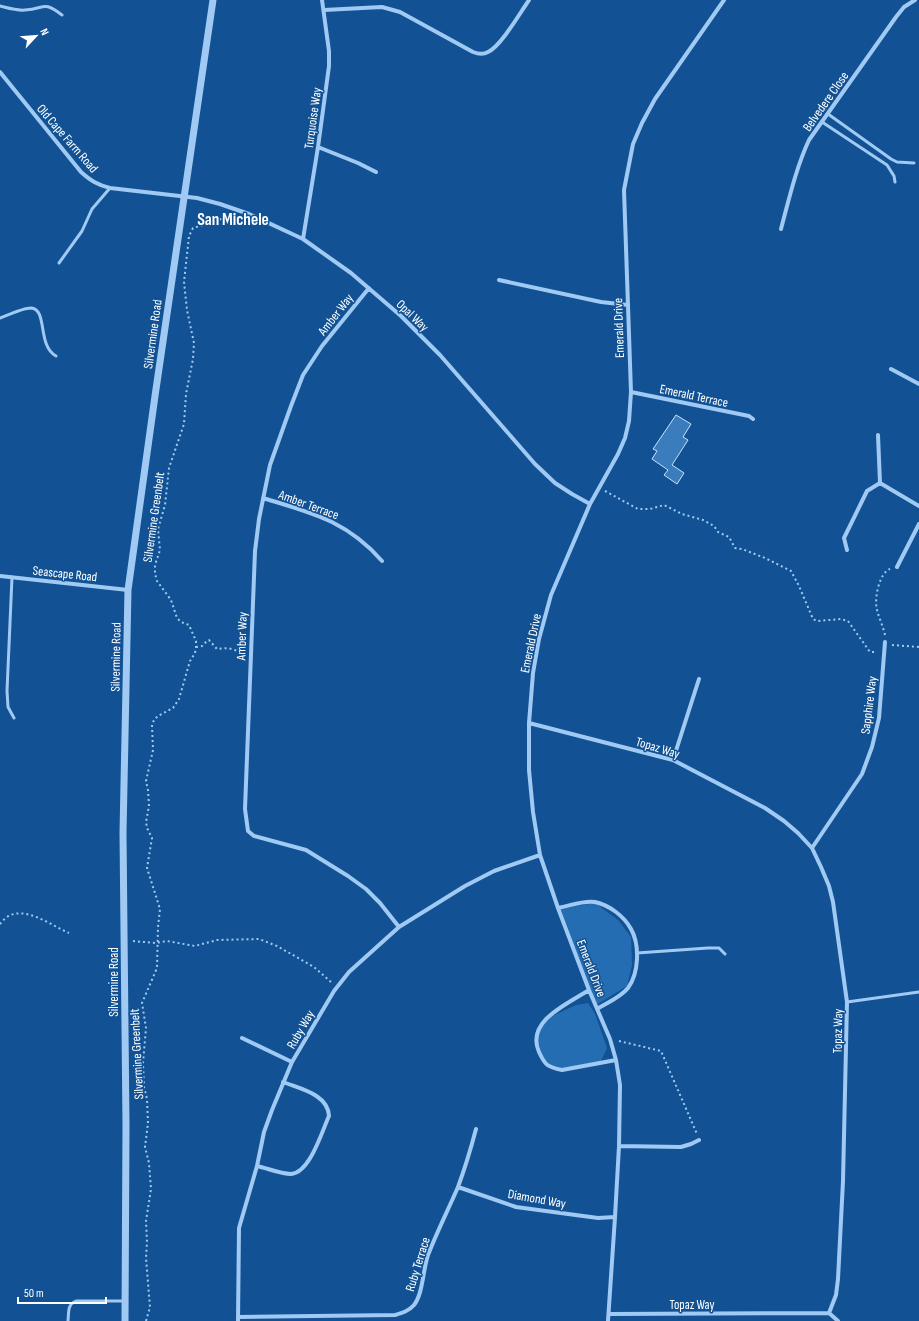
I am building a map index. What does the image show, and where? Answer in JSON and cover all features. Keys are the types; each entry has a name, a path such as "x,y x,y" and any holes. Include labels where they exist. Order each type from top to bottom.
{"street":[{"name":"Silvermine Road","path":"125,1321 124,833 128,590 213,0"},
{"name":"Turquoise Way","path":"303,239 329,66 329,51 322,0"},
{"path":"324,10 382,7 391,9 400,12 473,52 482,54 492,50 500,42 529,0"},
{"name":"Emerald Drive","path":"608,1321 619,1146 620,1085 616,1060 610,1039 589,990 540,855 533,812 529,770 529,723 533,673 541,631 551,595 590,504 618,454 625,438 629,421 631,392 624,190 633,144 655,99 724,0"},
{"name":"Belvedere Close","path":"781,229 804,151 810,140 896,17 904,7 915,0"},
{"name":"Old Cape Farm Road","path":"0,72 81,172 91,181 110,188 184,197"},
{"path":"318,147 376,172"},
{"name":"Opal Way","path":"184,197 197,198 249,214 303,239 369,288 402,316 440,355 535,464 555,483 590,504"},
{"path":"499,280 602,302 628,305"},
{"name":"Amber Way","path":"369,288 322,346 303,375 270,465 263,498 255,551 244,809 248,831 254,836 306,850 348,876 366,889 380,903 398,927"},
{"path":"891,370 919,384"},
{"name":"Emerald Terrace","path":"631,392 749,416 753,419"},
{"path":"878,435 880,483"},
{"path":"880,483 919,506"},
{"path":"846,550 844,538 867,491 880,483"},
{"name":"Amber Terrace","path":"263,498 321,516 340,525 359,537 382,561"},
{"path":"897,566 919,524"},
{"name":"Seascape Road","path":"0,576 128,590"},
{"name":"Sapphire Way","path":"812,848 862,774 868,759 879,718 885,643"},
{"path":"673,760 699,679"},
{"name":"Topaz Way","path":"529,723 673,760 765,808 784,821 812,848 829,886 832,896 843,969 847,1002 843,1181 838,1279 836,1295 829,1313 609,1314"},
{"name":"Ruby Way","path":"238,1319 239,1228 257,1166 264,1132 292,1062 337,987 354,967 398,927 465,886 488,874 540,855"},
{"path":"558,908 587,902 601,904 624,919 631,929 636,941 636,965 633,978 628,988 620,995 597,1009"},
{"path":"589,990 544,1020 537,1033 537,1048 547,1066 555,1069 562,1070 616,1060"},
{"path":"242,1038 292,1062"},
{"path":"257,1166 290,1174 297,1173 303,1169 309,1162 329,1116 329,1108 320,1097 283,1082"},
{"name":"Ruby Terrace","path":"238,1319 395,1315 410,1309 418,1296 428,1256 458,1187 476,1129"},
{"path":"619,1146 681,1147 699,1140"},
{"name":"Diamond Way","path":"458,1187 516,1207 598,1218 615,1217"},
{"path":"829,1313 838,1321"}],"lane":[{"path":"0,6 23,10 33,9 49,4 62,15"},
{"path":"828,114 891,159 897,162 914,163"},
{"path":"822,122 887,165 894,176 894,182"},
{"path":"59,263 82,231 92,209 110,188"},
{"path":"0,318 27,309 32,308 35,310 41,319 46,344 49,351 56,356"},
{"path":"12,577 7,699 8,707 14,718"},
{"path":"637,953 719,948 725,954"},
{"path":"847,1002 919,992"},
{"path":"68,1321 69,1308 73,1302 125,1301"}],"path":[{"name":"Silvermine Greenbelt","path":"146,1321 150,1307 146,1258 146,1221 151,1189 149,1163 145,1147 148,1123 143,1063 146,1028 142,1003 157,968 160,909 147,868 152,838 146,822 149,806 146,781 152,759 154,742 152,725 158,716 173,708 179,699 196,647 196,641 189,625 181,622 177,618 171,600 157,581 155,566 160,550 158,529 165,505 169,468 184,424 186,394 193,359 194,343 186,310 185,295 185,269 189,236 192,228 217,221 229,214 231,208"},
{"path":"599,488 638,509 650,509 664,505 682,514 703,520 714,526 718,532 730,537 735,548 742,549 765,558 791,571 813,619 816,621 841,619 848,621 870,652 884,653"},
{"path":"897,566 885,571 881,577 878,592 876,608 882,623 885,643 919,647"},
{"path":"196,647 202,646 209,640 217,649 231,648 238,651 240,646 245,644 251,645"},
{"path":"0,924 7,917 18,914 31,914 70,933"},
{"path":"124,940 167,942 195,946 217,940 259,939 277,946 314,967 337,987"},
{"path":"610,1039 661,1051 699,1140"}],"shaded area":[{"path":"595,903 618,920 631,937 632,965 627,986 596,1005 561,909"},
{"path":"588,1003 595,1014 607,1048 600,1063 565,1069 547,1064 537,1046 538,1031 546,1019 576,1005"}],"building":[{"path":"676,415 691,424 683,437 688,440 672,465 684,473 677,484 664,475 668,470 652,459 657,451 653,449"}],"district":[{"name":"San Michele","path":"233,219"}]}
